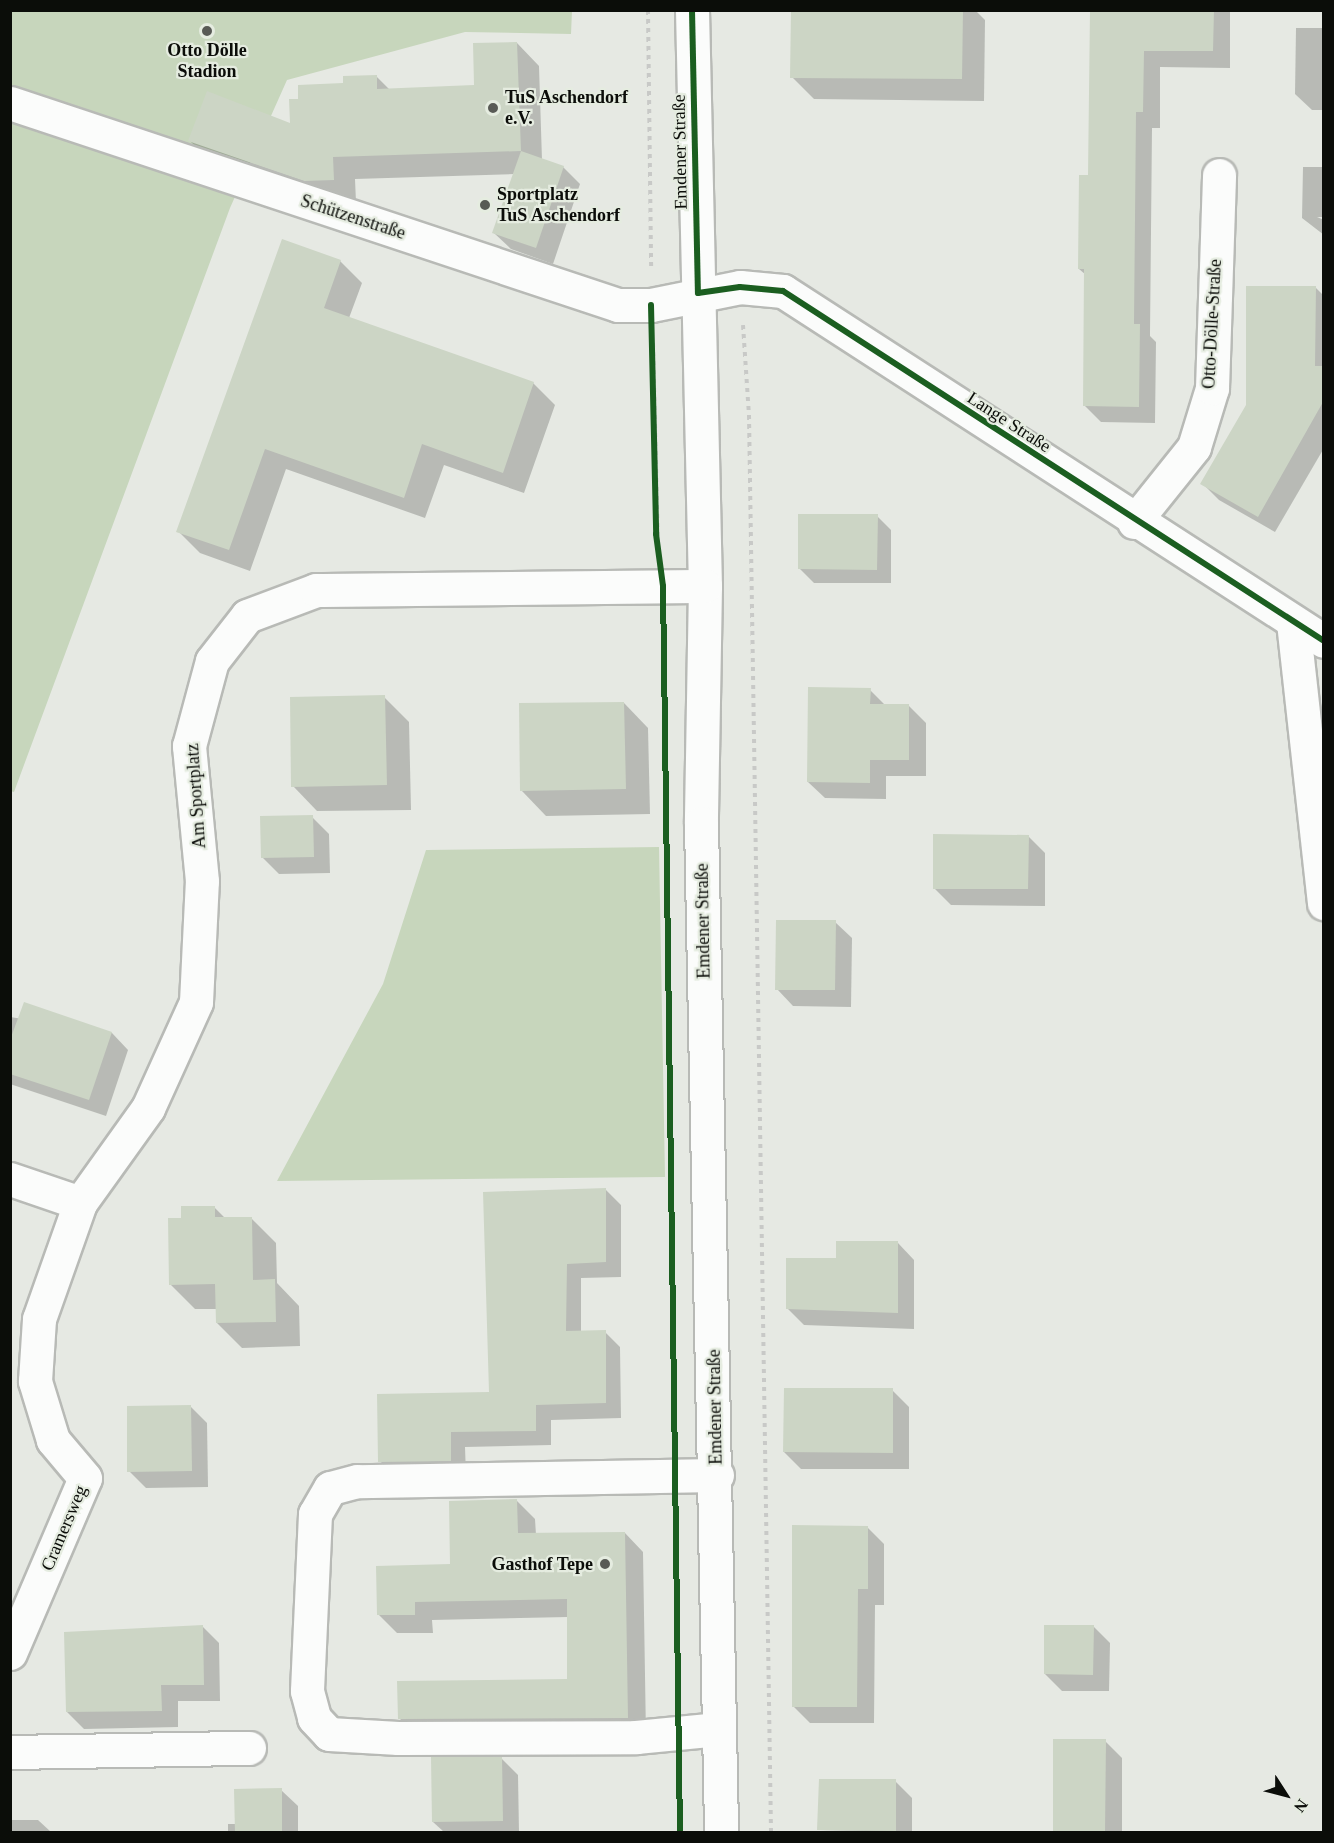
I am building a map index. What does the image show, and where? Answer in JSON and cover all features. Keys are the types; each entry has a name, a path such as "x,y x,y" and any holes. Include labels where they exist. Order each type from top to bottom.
{"street":[{"name":"Emdener Straße","path":"692,10 705,586 701,823 717,1475 721,1833"},
{"name":"Schützenstraße","path":"10,103 618,305 651,304 698,293"},
{"name":"Otto-Dölle-Straße","path":"1134,522 1194,447 1212,388 1219,175"},
{"name":"Lange Straße","path":"698,293 740,287 783,291 1134,522 1323,641"},
{"name":"Am Sportplatz","path":"80,1203 148,1108 196,1002 202,881 189,746 212,661 247,616 316,590 705,586"},
{"path":"1293,622 1323,903"},
{"path":"10,1179 80,1203"},
{"name":"Cramersweg","path":"10,1653 85,1478 53,1440 35,1382 39,1319 80,1203"},
{"path":"717,1475 357,1481 330,1488 315,1514 307,1691 314,1718 329,1734 398,1738 624,1737 719,1729"},
{"path":"10,1752 249,1748"}],"path":[{"path":"648,10 651,304"},
{"path":"740,287 749,415 771,1833"}],"green space":[{"path":"10,11 572,11 571,34 465,32 287,80 230,208 14,792 10,791"},
{"path":"659,847 665,1177 277,1181 383,984 426,850"}],"building":[{"path":"791,10 963,10 962,79 790,78"},
{"path":"1090,10 1214,10 1213,51 1144,51 1143,112 1136,112 1134,324 1140,324 1139,407 1083,406 1084,269 1078,269 1079,175 1088,175"},
{"path":"517,42 521,151 333,157 334,180 304,181 188,141 207,91 290,123 289,99 298,99 298,85 343,83 343,76 377,75 377,89 474,85 473,43"},
{"path":"521,151 564,166 536,248 492,233"},
{"path":"282,239 341,260 324,308 534,382 503,473 422,444 404,498 265,449 229,550 176,532"},
{"path":"1246,286 1316,286 1315,366 1323,366 1323,402 1258,517 1200,484 1246,405"},
{"path":"798,514 878,514 877,570 798,569"},
{"path":"808,687 871,688 870,704 909,704 909,760 870,760 870,783 807,782"},
{"path":"385,695 387,785 291,787 290,697"},
{"path":"624,702 626,789 520,791 519,703"},
{"path":"313,815 314,857 261,858 260,816"},
{"path":"933,834 1029,835 1028,889 933,889"},
{"path":"776,920 836,920 835,990 775,990"},
{"path":"24,1002 112,1032 89,1100 10,1074 10,1040"},
{"path":"606,1188 606,1262 567,1264 566,1331 606,1330 606,1403 536,1405 536,1431 451,1432 451,1461 378,1462 377,1394 489,1392 483,1192"},
{"path":"181,1206 215,1206 215,1217 252,1217 253,1280 275,1279 276,1322 216,1323 215,1284 169,1285 168,1218 181,1218"},
{"path":"836,1241 898,1241 898,1313 786,1309 786,1258 836,1258"},
{"path":"784,1388 893,1388 893,1453 783,1452"},
{"path":"191,1405 192,1471 127,1472 127,1406"},
{"path":"517,1499 518,1533 625,1532 628,1718 398,1719 397,1681 567,1679 567,1599 415,1602 415,1615 377,1615 376,1566 450,1564 449,1501"},
{"path":"792,1525 868,1526 868,1589 858,1589 857,1707 792,1707"},
{"path":"203,1625 204,1685 161,1685 162,1711 66,1712 64,1632"},
{"path":"1044,1625 1094,1625 1093,1675 1044,1674"},
{"path":"1053,1739 1106,1739 1105,1833 1053,1833"},
{"path":"502,1756 503,1821 432,1822 431,1757"},
{"path":"819,1779 896,1779 896,1831 817,1830"},
{"path":"282,1788 282,1833 235,1833 234,1789"}],"cycle path":[{"path":"692,10 698,293 740,287 783,291 1324,641"},
{"path":"651,305 656,534 663,586 680,1832"}],"place":[{"name":"Otto Dölle Stadion","path":"207,31"},
{"name":"TuS Aschendorf e.V.","path":"493,108"},
{"name":"Sportplatz TuS Aschendorf","path":"485,205"},
{"name":"Gasthof Tepe","path":"605,1564"}]}
